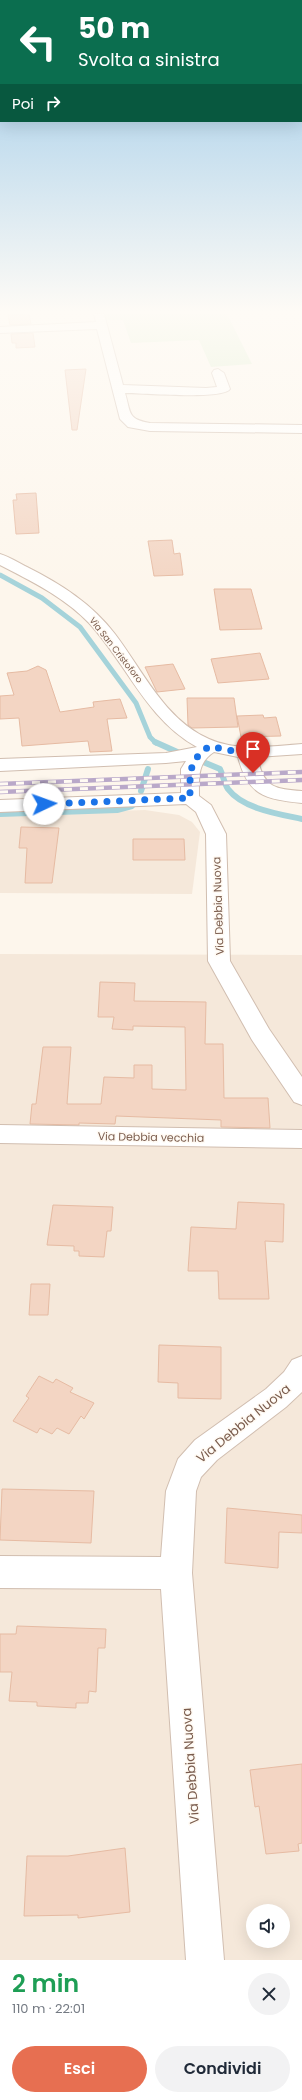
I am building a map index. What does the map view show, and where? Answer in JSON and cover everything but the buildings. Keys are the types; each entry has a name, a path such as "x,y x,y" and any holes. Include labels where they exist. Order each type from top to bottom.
{"street":[{"path":"123,405 126,419 133,424 150,427 302,429"},
{"name":"Via San Cristoforo","path":"0,559 58,590 94,619 158,706 180,729 205,749"},
{"path":"0,806 190,798 190,769 205,749"},
{"path":"0,765 166,758 205,749 246,752 302,749"},
{"path":"246,752 257,784 266,791 284,796 302,797"},
{"name":"Via Debbia Nuova","path":"190,798 204,809 216,834 219,961 260,1034 302,1096"},
{"name":"Via Debbia vecchia","path":"0,1134 302,1139"},
{"name":"Via Debbia Nuova","path":"205,1960 176,1573 181,1492 189,1469 206,1450 276,1398 294,1381 302,1369"},
{"path":"0,1572 176,1573"}],"shaded area":[{"path":"145,810 179,815 192,822 200,832 192,894 0,893 0,815"},
{"path":"0,954 302,955 302,1960 0,1960"}],"waterway":[{"path":"0,575 42,598 80,627 136,703 150,737 155,742"},
{"path":"155,742 184,755"},
{"path":"196,759 220,769 228,789 243,801 262,810 302,819"},
{"path":"141,791 148,769"},
{"path":"0,814 117,810 132,806"}],"railway":[{"path":"0,784 302,772"},
{"path":"0,792 302,780"}],"route":[{"path":"44,804 190,798 190,769 200,753 210,746 226,750 246,752 248,762 253,773"}]}
